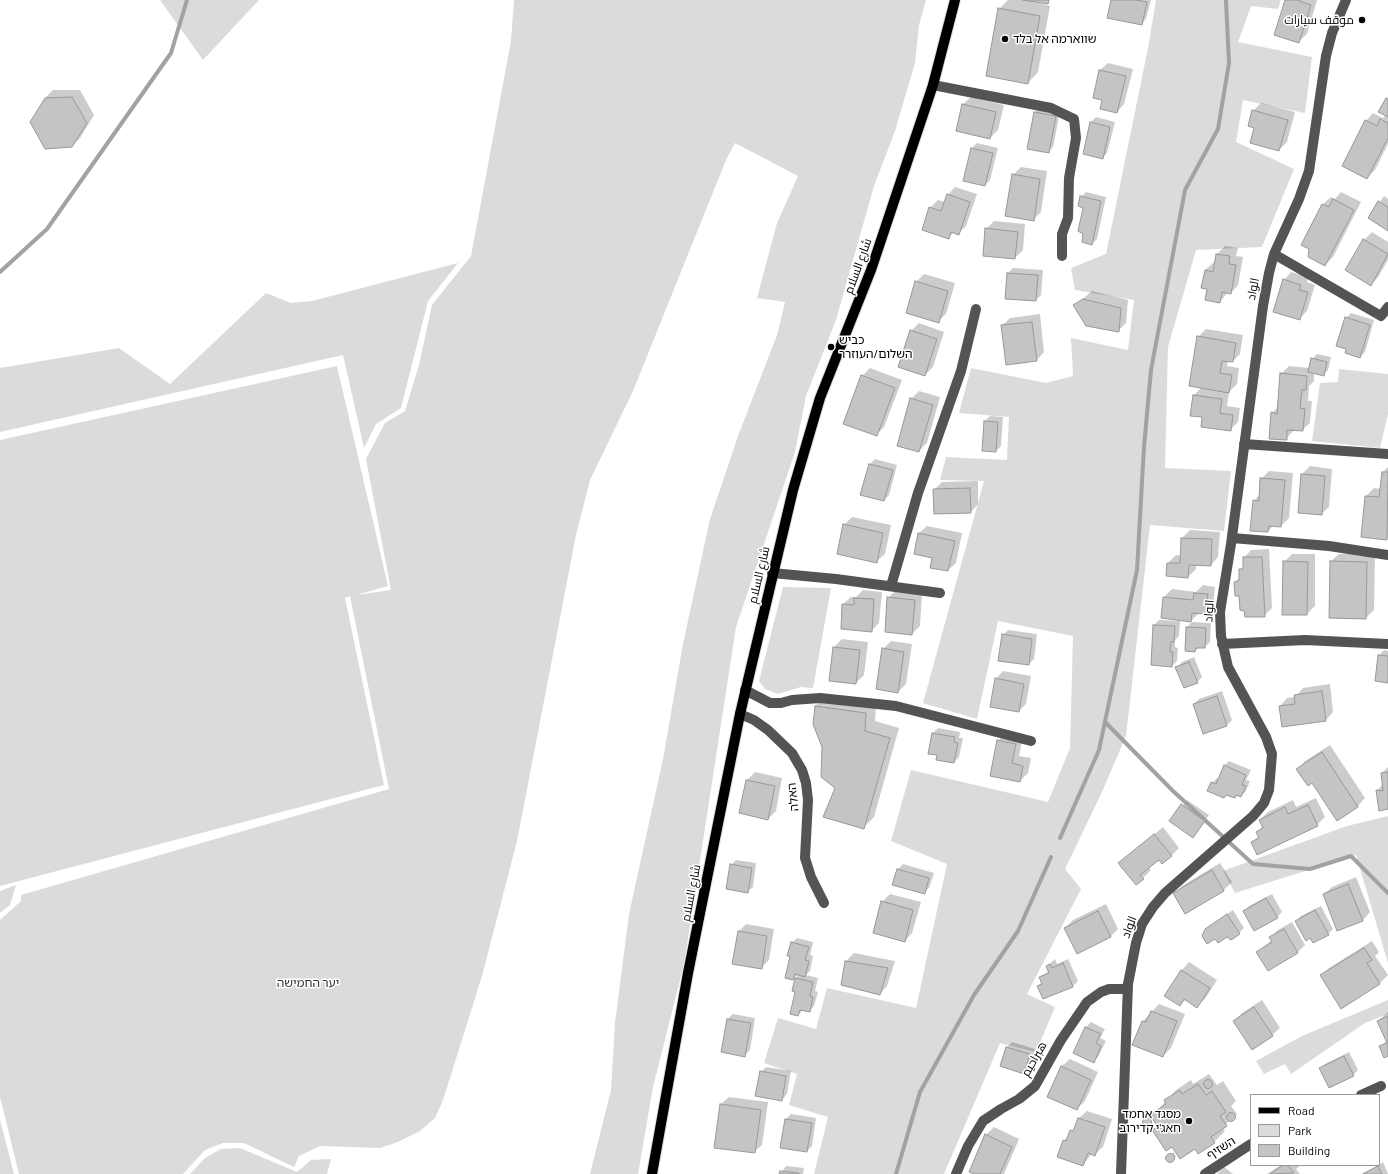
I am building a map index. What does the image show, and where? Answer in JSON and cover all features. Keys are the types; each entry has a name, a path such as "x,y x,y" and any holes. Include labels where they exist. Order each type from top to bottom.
{"main road":[{"name":"شارع السلام","path":"652,1174 688,973 740,714 772,573 793,490 820,398 871,270 933,85 955,0"}],"street":[{"name":"الواد","path":"1121,1174 1128,989 1136,943 1142,924 1153,907 1183,876 1245,824 1264,803 1269,790 1272,754 1266,737 1228,667 1222,644 1220,612 1232,538 1263,306 1274,254 1299,199 1309,171 1326,56 1332,33 1346,0"},
{"path":"933,85 1052,108 1074,119 1076,138 1069,178 1068,218 1062,234 1062,256"},
{"path":"1274,254 1381,316 1388,307"},
{"path":"891,586 918,494 961,371 976,309"},
{"path":"1244,444 1388,454"},
{"path":"1232,538 1329,546 1388,555"},
{"path":"772,573 940,593"},
{"path":"1222,644 1305,640 1388,644"},
{"path":"745,690 770,703 781,704 792,700 820,698 896,706 1031,741"},
{"name":"האלה","path":"740,714 754,720 768,730 792,753 802,770 806,783 808,800 805,858 811,877 824,903"},
{"name":"هبراحيم","path":"956,1174 968,1146 983,1121 1001,1109 1019,1100 1035,1086 1060,1040 1087,1002 1093,996 1105,990 1128,989"},
{"path":"1363,1094 1381,1086"},
{"name":"השזיף","path":"1205,1174 1250,1145"}],"green space":[{"path":"160,0 259,0 203,60"},
{"name":"יער החמישה","path":"514,0 926,0 919,25 915,63 895,131 874,186 836,320 806,396 795,452 736,627 684,964 653,1087 638,1174 590,1174 611,1090 615,1023 629,914 663,759 683,644 710,519 738,436 777,335 785,302 757,298 777,223 798,176 735,143 726,160 633,391 590,480 576,535 517,841 482,976 443,1100 435,1118 420,1131 398,1142 380,1148 320,1146 299,1156 294,1167 244,1143 223,1143 205,1150 183,1174 19,1174 0,1097 0,920 21,901 21,895 389,789 350,596 345,598 384,785 0,886 0,440 337,366 388,586 356,595 391,590 366,459 385,423 405,411 419,365 432,305 471,256 511,41"},
{"path":"1156,0 1281,0 1278,9 1251,6 1238,42 1312,57 1305,113 1243,100 1236,142 1294,169 1262,247 1196,250 1168,347 1165,468 1231,471 1224,531 1150,525 1126,736 1102,792 1065,869 1081,889 1027,994 1055,1007 1036,1052 1000,1043 944,1174 814,1174 828,1117 789,1105 797,1074 764,1063 778,1018 816,1029 827,988 916,1008 947,864 891,841 911,770 1048,802 1070,748 1073,636 998,621 977,719 923,703 984,481 940,480 946,457 1007,460 1009,417 959,413 971,368 1046,383 1073,376 1071,338 1128,350 1134,300 1075,290 1071,268 1106,254 1148,48"},
{"path":"458,263 428,301 401,408 376,424 364,448 343,355 0,432 0,368 119,348 170,384 266,293 291,303 312,301"},
{"path":"1339,369 1388,374 1388,414 1380,448 1312,441 1320,383 1338,382"},
{"path":"783,587 831,588 813,688 801,687 778,694 765,689 759,681"},
{"path":"1388,816 1388,963 1356,855 1235,893 1223,871 1347,826"},
{"path":"16,885 10,905 0,913 0,891"},
{"path":"1388,1000 1388,1014 1365,1023 1291,1074 1285,1064 1264,1074 1256,1061 1302,1036"},
{"path":"0,1120 14,1174 0,1174"},
{"path":"240,1148 297,1172 311,1160 331,1159 327,1174 190,1174 205,1158 221,1149"}],"building":[{"path":"1023,0 1049,0 1048,4"},
{"path":"1111,0 1136,0 1147,2 1142,25 1107,18"},
{"path":"1285,0 1297,0 1311,5 1299,43 1274,35"},
{"path":"998,8 1040,16 1028,84 986,76"},
{"path":"1099,70 1126,76 1117,113 1100,109 1102,100 1093,98"},
{"path":"72,97 87,123 72,147 45,149 30,122 45,98"},
{"path":"1386,98 1388,99 1388,117 1378,112"},
{"path":"962,104 996,112 990,139 956,131"},
{"path":"1252,110 1288,120 1279,151 1250,143 1254,128 1248,126"},
{"path":"1034,112 1056,116 1049,153 1027,149"},
{"path":"1380,119 1388,123 1388,138 1367,179 1342,166 1365,120 1377,126"},
{"path":"1090,122 1110,127 1103,159 1083,154"},
{"path":"971,148 993,153 985,186 963,181"},
{"path":"1012,174 1040,179 1034,221 1005,216"},
{"path":"947,194 970,202 959,235 951,232 949,239 922,230 929,207 941,211"},
{"path":"1080,196 1101,201 1092,245 1082,242 1083,234 1078,231 1083,208 1078,206"},
{"path":"1333,199 1354,210 1325,266 1308,257 1309,249 1301,245 1322,204 1329,207"},
{"path":"1378,201 1388,207 1388,231 1368,218"},
{"path":"985,228 1018,232 1015,259 983,256"},
{"path":"1363,239 1388,254 1371,286 1345,270"},
{"path":"1216,254 1230,256 1229,264 1236,265 1231,294 1222,292 1220,303 1205,300 1207,289 1201,288 1205,270 1213,272"},
{"path":"1007,273 1038,275 1036,301 1005,299"},
{"path":"1283,279 1301,285 1299,290 1308,292 1300,320 1273,312"},
{"path":"915,281 948,291 939,323 906,313"},
{"path":"1083,299 1121,308 1119,332 1086,326 1073,305"},
{"path":"1345,317 1370,325 1360,358 1345,353 1346,349 1336,346"},
{"path":"1032,322 1037,361 1006,365 1001,325"},
{"path":"910,330 937,339 925,376 898,367"},
{"path":"1197,336 1236,343 1233,362 1222,361 1220,373 1232,375 1229,393 1189,386"},
{"path":"1311,358 1327,362 1324,376 1308,372"},
{"path":"1280,373 1307,376 1306,390 1302,390 1300,408 1305,409 1303,431 1287,430 1287,440 1269,439 1271,412 1277,414"},
{"path":"861,375 895,388 877,436 843,424"},
{"path":"1193,395 1222,399 1220,413 1233,415 1231,431 1201,427 1202,417 1190,416"},
{"path":"910,398 933,405 919,452 897,446"},
{"path":"984,421 998,422 996,452 982,451"},
{"path":"869,464 893,470 884,501 860,495"},
{"path":"1382,472 1388,472 1387,540 1361,537 1365,496 1379,497"},
{"path":"1301,474 1325,476 1322,515 1298,513"},
{"path":"1260,478 1285,480 1281,527 1269,526 1268,532 1250,531 1253,500 1259,501"},
{"path":"970,488 971,513 934,514 933,489"},
{"path":"843,524 883,533 877,563 837,554"},
{"path":"918,533 955,541 948,571 930,568 932,558 914,554"},
{"path":"1181,538 1212,539 1211,566 1189,565 1188,578 1166,576 1167,563 1180,563"},
{"path":"1243,557 1262,557 1265,617 1245,617 1244,611 1240,610 1239,596 1235,596 1234,582 1239,581 1239,569 1243,569"},
{"path":"1283,561 1308,562 1307,615 1282,615"},
{"path":"1330,561 1367,562 1366,619 1329,618"},
{"path":"1194,593 1208,594 1206,614 1192,613 1191,622 1161,618 1163,597 1193,600"},
{"path":"887,597 915,600 912,635 885,632"},
{"path":"854,598 874,599 872,632 841,629 842,604 854,605"},
{"path":"1153,625 1175,626 1174,642 1171,642 1170,652 1173,652 1172,667 1151,665"},
{"path":"1186,627 1206,628 1205,648 1196,648 1195,652 1185,651"},
{"path":"1002,634 1032,639 1029,665 998,661"},
{"path":"833,647 860,650 856,684 829,681"},
{"path":"882,648 904,652 898,693 876,689"},
{"path":"1378,655 1388,656 1388,683 1375,681"},
{"path":"1189,662 1198,683 1184,688 1175,667"},
{"path":"995,678 1024,684 1019,712 990,707"},
{"path":"1322,691 1326,721 1282,727 1279,706 1295,704 1294,695"},
{"path":"1217,696 1227,726 1203,734 1193,704"},
{"path":"815,706 866,713 865,731 890,738 864,829 823,817 835,788 821,777 822,747 813,724"},
{"path":"932,733 955,737 954,742 958,743 954,763 936,760 937,755 928,754"},
{"path":"997,740 1016,744 1012,763 1023,766 1020,782 990,776"},
{"path":"1322,752 1358,807 1337,821 1312,783 1308,786 1296,769"},
{"path":"1224,765 1246,775 1242,785 1246,786 1241,797 1236,795 1235,798 1226,795 1224,798 1207,791 1211,782 1216,784"},
{"path":"1388,772 1388,809 1379,811 1376,790 1383,791 1381,773"},
{"path":"746,780 775,786 768,820 739,813"},
{"path":"1181,804 1205,821 1193,838 1169,821"},
{"path":"1308,805 1318,826 1257,855 1251,842 1259,838 1256,832 1263,828 1259,820 1285,807 1288,814"},
{"path":"1154,834 1172,856 1162,864 1159,860 1140,875 1144,879 1136,885 1118,863"},
{"path":"730,864 752,868 748,893 726,889"},
{"path":"897,869 929,878 925,894 892,885"},
{"path":"1212,870 1224,891 1185,914 1173,893"},
{"path":"1348,884 1363,921 1337,931 1323,894"},
{"path":"1266,898 1278,918 1254,931 1243,911"},
{"path":"881,901 913,910 905,942 873,933"},
{"path":"1315,910 1329,935 1313,943 1310,938 1306,941 1295,921"},
{"path":"1098,911 1111,937 1077,954 1064,928"},
{"path":"1227,914 1240,934 1231,940 1227,937 1218,943 1215,939 1207,944 1202,936 1205,929"},
{"path":"1284,929 1298,953 1268,971 1256,952 1272,942 1269,937"},
{"path":"738,931 767,936 762,969 732,964"},
{"path":"791,942 809,947 805,960 809,961 805,977 795,974 793,980 785,978 790,956 787,956"},
{"path":"1364,948 1372,960 1367,963 1380,984 1341,1009 1320,975"},
{"path":"845,961 888,968 880,995 841,985"},
{"path":"1063,963 1073,987 1043,999 1037,986 1042,984 1039,977 1049,973 1046,966 1050,964 1052,968"},
{"path":"1181,970 1210,988 1197,1008 1184,999 1180,1006 1164,996"},
{"path":"795,978 813,982 810,996 813,997 810,1012 800,1010 798,1016 790,1014 795,992 792,991"},
{"path":"1254,1007 1273,1036 1252,1050 1233,1021"},
{"path":"1151,1011 1177,1021 1163,1057 1132,1045 1142,1021 1146,1022"},
{"path":"1388,1016 1388,1056 1384,1058 1379,1046 1387,1043 1377,1021"},
{"path":"727,1019 751,1023 745,1057 721,1052"},
{"path":"1085,1027 1101,1034 1096,1043 1101,1046 1094,1063 1073,1053"},
{"path":"1006,1047 1030,1054 1024,1074 1000,1066"},
{"path":"1344,1056 1354,1076 1329,1088 1319,1068"},
{"path":"1061,1066 1091,1080 1077,1110 1047,1097"},
{"path":"760,1071 786,1076 782,1101 755,1096"},
{"path":"1206,1080 1210,1080 1212,1084 1210,1088 1206,1088 1204,1086 1204,1082"},
{"name":"מסגד אחמד חאג'י קדירוב","path":"1198,1084 1206,1095 1212,1091 1226,1112 1220,1116 1227,1126 1211,1137 1215,1143 1198,1154 1195,1149 1180,1159 1172,1147 1166,1151 1152,1130 1158,1127 1150,1115 1166,1104 1164,1100 1180,1090 1182,1094"},
{"path":"720,1104 761,1110 755,1153 714,1148"},
{"path":"1229,1113 1233,1113 1235,1117 1233,1121 1229,1121 1227,1119 1227,1115"},
{"path":"1078,1118 1105,1127 1095,1156 1088,1153 1083,1166 1057,1157 1063,1140 1066,1141 1070,1130 1073,1131"},
{"path":"1145,1118 1149,1118 1151,1122 1149,1126 1145,1126 1143,1124 1143,1120"},
{"path":"785,1119 812,1123 807,1152 780,1148"},
{"path":"985,1134 1012,1147 1000,1174 974,1174 969,1172"},
{"path":"1168,1154 1172,1154 1174,1158 1172,1162 1168,1162 1166,1160 1166,1156"},
{"path":"1282,1166 1289,1166 1294,1173 1270,1174"},
{"path":"1378,1166 1382,1174 1363,1174"},
{"path":"780,1171 799,1173 799,1174 779,1174"}],"waterway":[{"path":"0,272 47,229 171,53 187,0"},
{"path":"1060,838 1099,750 1137,570 1144,447 1151,370 1185,190 1218,129 1229,63 1226,1"},
{"path":"1105,722 1173,791 1253,864 1310,869 1351,856 1388,893"},
{"path":"896,1174 920,1092 974,995 1018,931 1051,857"}],"place":[{"name":"موقف سيارات","path":"1362,20"},
{"name":"שווארמה אל בלד","path":"1005,39"},
{"name":"כביש השלום/העוזרר","path":"831,347"},
{"name":"מסגד אחמד חאג'י קדירוב","path":"1189,1121"}]}
